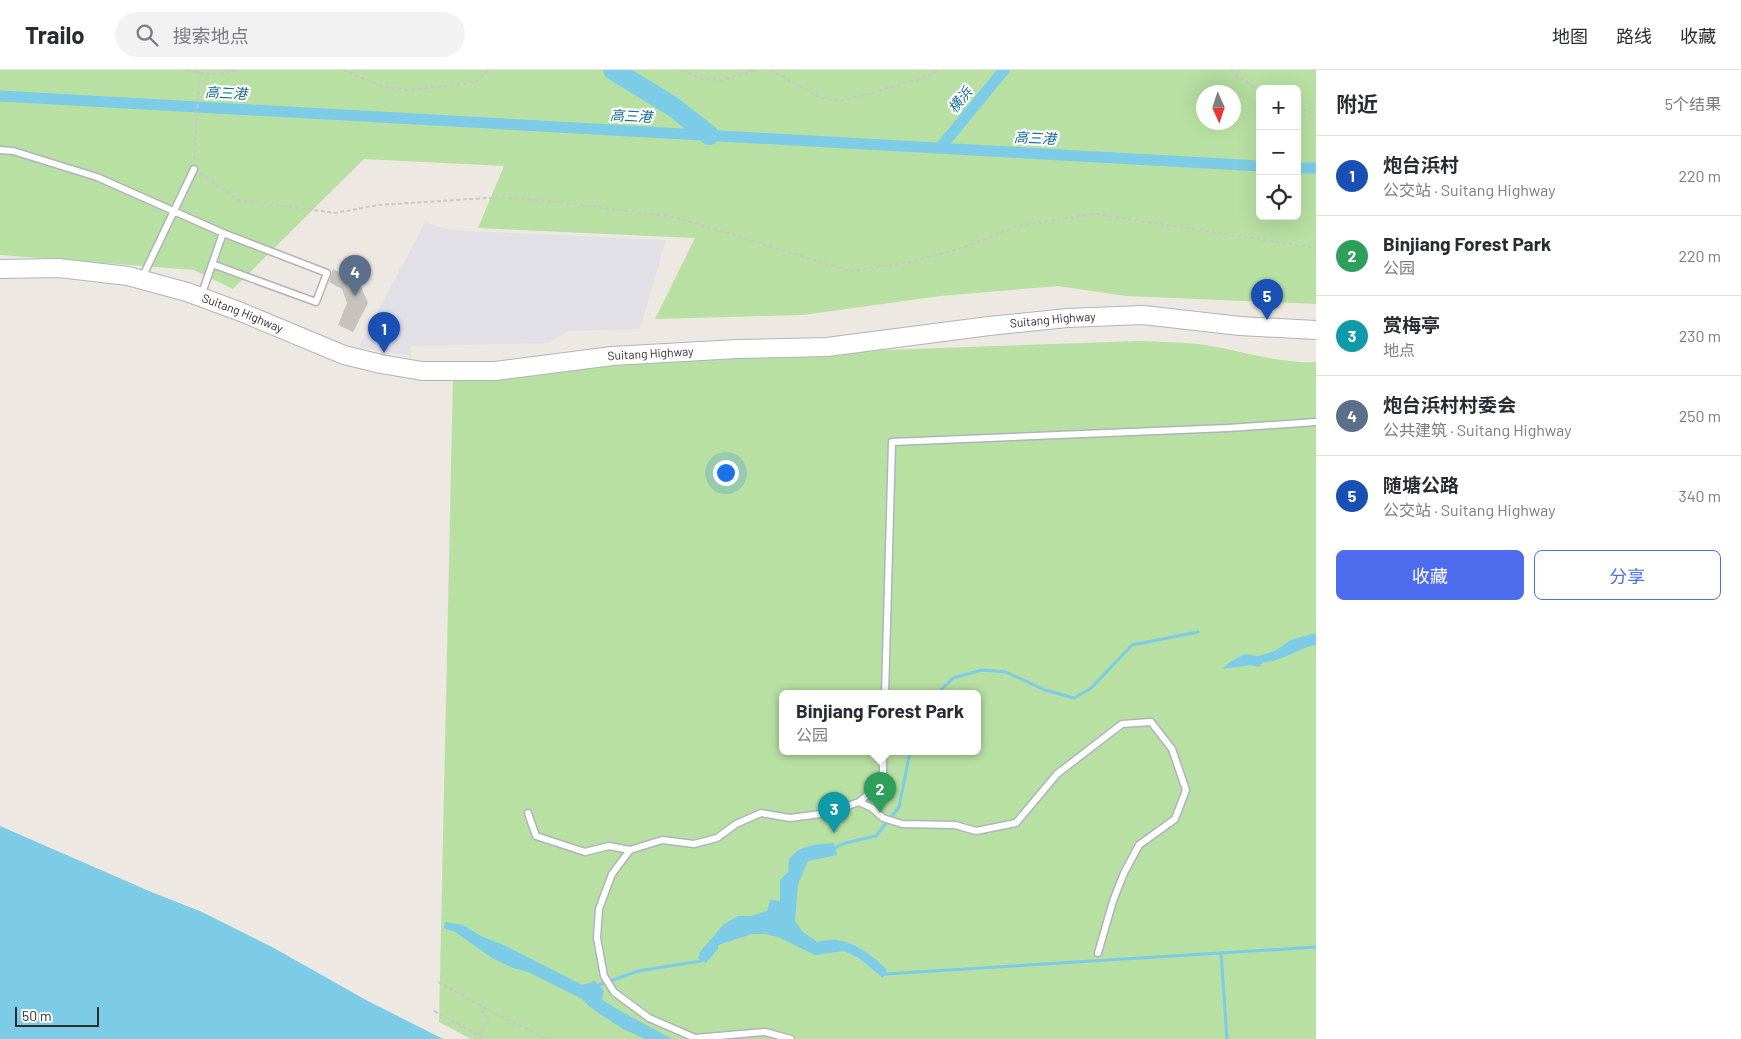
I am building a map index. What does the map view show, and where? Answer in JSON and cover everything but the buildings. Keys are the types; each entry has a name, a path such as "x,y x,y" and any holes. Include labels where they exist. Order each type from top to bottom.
{"street":[{"name":"Suitang Highway","path":"0,270 59,268 128,276 200,297 344,355 422,371 495,371 612,356 737,349 827,347 1067,318 1143,315 1240,326 1316,330"}],"lane":[{"path":"0,150 13,151 97,177 223,234 327,273 316,302 212,264"},
{"path":"141,280 194,169"},
{"path":"200,297 223,234"},
{"path":"885,690 892,442 1228,428 1316,422"},
{"path":"860,802 872,808 883,818 902,824 955,825 976,831 1016,823 1057,774 1122,724 1151,722 1172,749 1186,790 1174,819 1139,845 1124,873 1113,901 1098,953"},
{"path":"528,812 536,836 585,852 609,846 630,850 662,840 694,844 717,838 736,824 761,813 790,818 828,813 860,802 883,782 883,755"},
{"path":"630,850 612,874 599,909 597,938 604,976 614,992 649,1018 694,1038 765,1032 791,1039"}],"path":[{"path":"186,70 202,74 222,74 236,70"},
{"path":"203,70 199,82 194,169 239,200 335,213 379,205 503,197 576,204 678,218 850,271 912,262 964,247 1022,225 1095,214 1316,248"},
{"path":"343,70 383,87 407,90 477,81 488,70"},
{"path":"682,70 701,79 722,80 758,70"},
{"path":"770,70 822,98 840,101 929,76 938,70"},
{"path":"1230,70 1256,89"},
{"path":"1301,108 1316,114"},
{"path":"438,982 484,1008 547,1039"},
{"path":"478,1035 489,1019 482,1012 484,1008"},
{"path":"434,1011 486,1039"}],"shaded area":[{"path":"425,222 450,230 666,240 640,329 568,331 549,343 410,346 411,356 359,347"}],"green space":[{"path":"0,70 1316,70 1316,304 1126,296 1058,286 940,296 803,315 655,319 695,238 478,228 504,166 364,159 233,289 194,270 0,255"},
{"path":"1140,341 1198,344 1271,359 1316,362 1316,1039 471,1039 439,1022 453,377 565,361"}],"water":[{"path":"1316,634 1316,645 1277,660 1263,662 1259,667 1251,665 1222,669 1245,654 1258,656 1275,651 1291,640"},
{"path":"0,826 202,912 272,947 366,1000 443,1039 0,1039"},
{"path":"834,843 837,855 808,861 798,884 795,921 803,932 817,942 837,940 851,944 864,951 887,970 883,978 859,958 844,951 815,955 778,937 765,934 752,934 718,945 718,949 706,963 698,958 700,952 724,924 738,916 751,916 767,911 770,900 780,901 780,880 788,872 789,860 797,851 809,846"},
{"path":"445,922 463,925 481,936 506,946 582,985 595,981 604,991 602,1000 672,1039 645,1039 623,1029 591,1008 582,999 528,972 513,968 492,958 455,932 444,928"}],"waterway":[{"path":"613,70 672,106 709,135"},
{"name":"横浜","path":"940,148 1004,70"},
{"name":"高三港","path":"0,96 1256,166"},
{"name":"高三港","path":"1301,168 1316,168"},
{"path":"941,690 953,678 982,670 1006,672 1045,690 1074,698 1091,688 1132,645 1198,632"},
{"path":"835,848 845,843 876,836 899,807 909,755"},
{"path":"885,974 1316,947"},
{"path":"1221,953 1227,1039"},
{"path":"599,985 638,971 701,961"}],"place":[{"name":"炮台浜村村委会","path":"355,296"},
{"name":"随塘公路","path":"1267,320"},
{"name":"炮台浜村","path":"384,353"},
{"name":"Binjiang Forest Park","path":"880,813"},
{"name":"赏梅亭","path":"834,833"}]}
